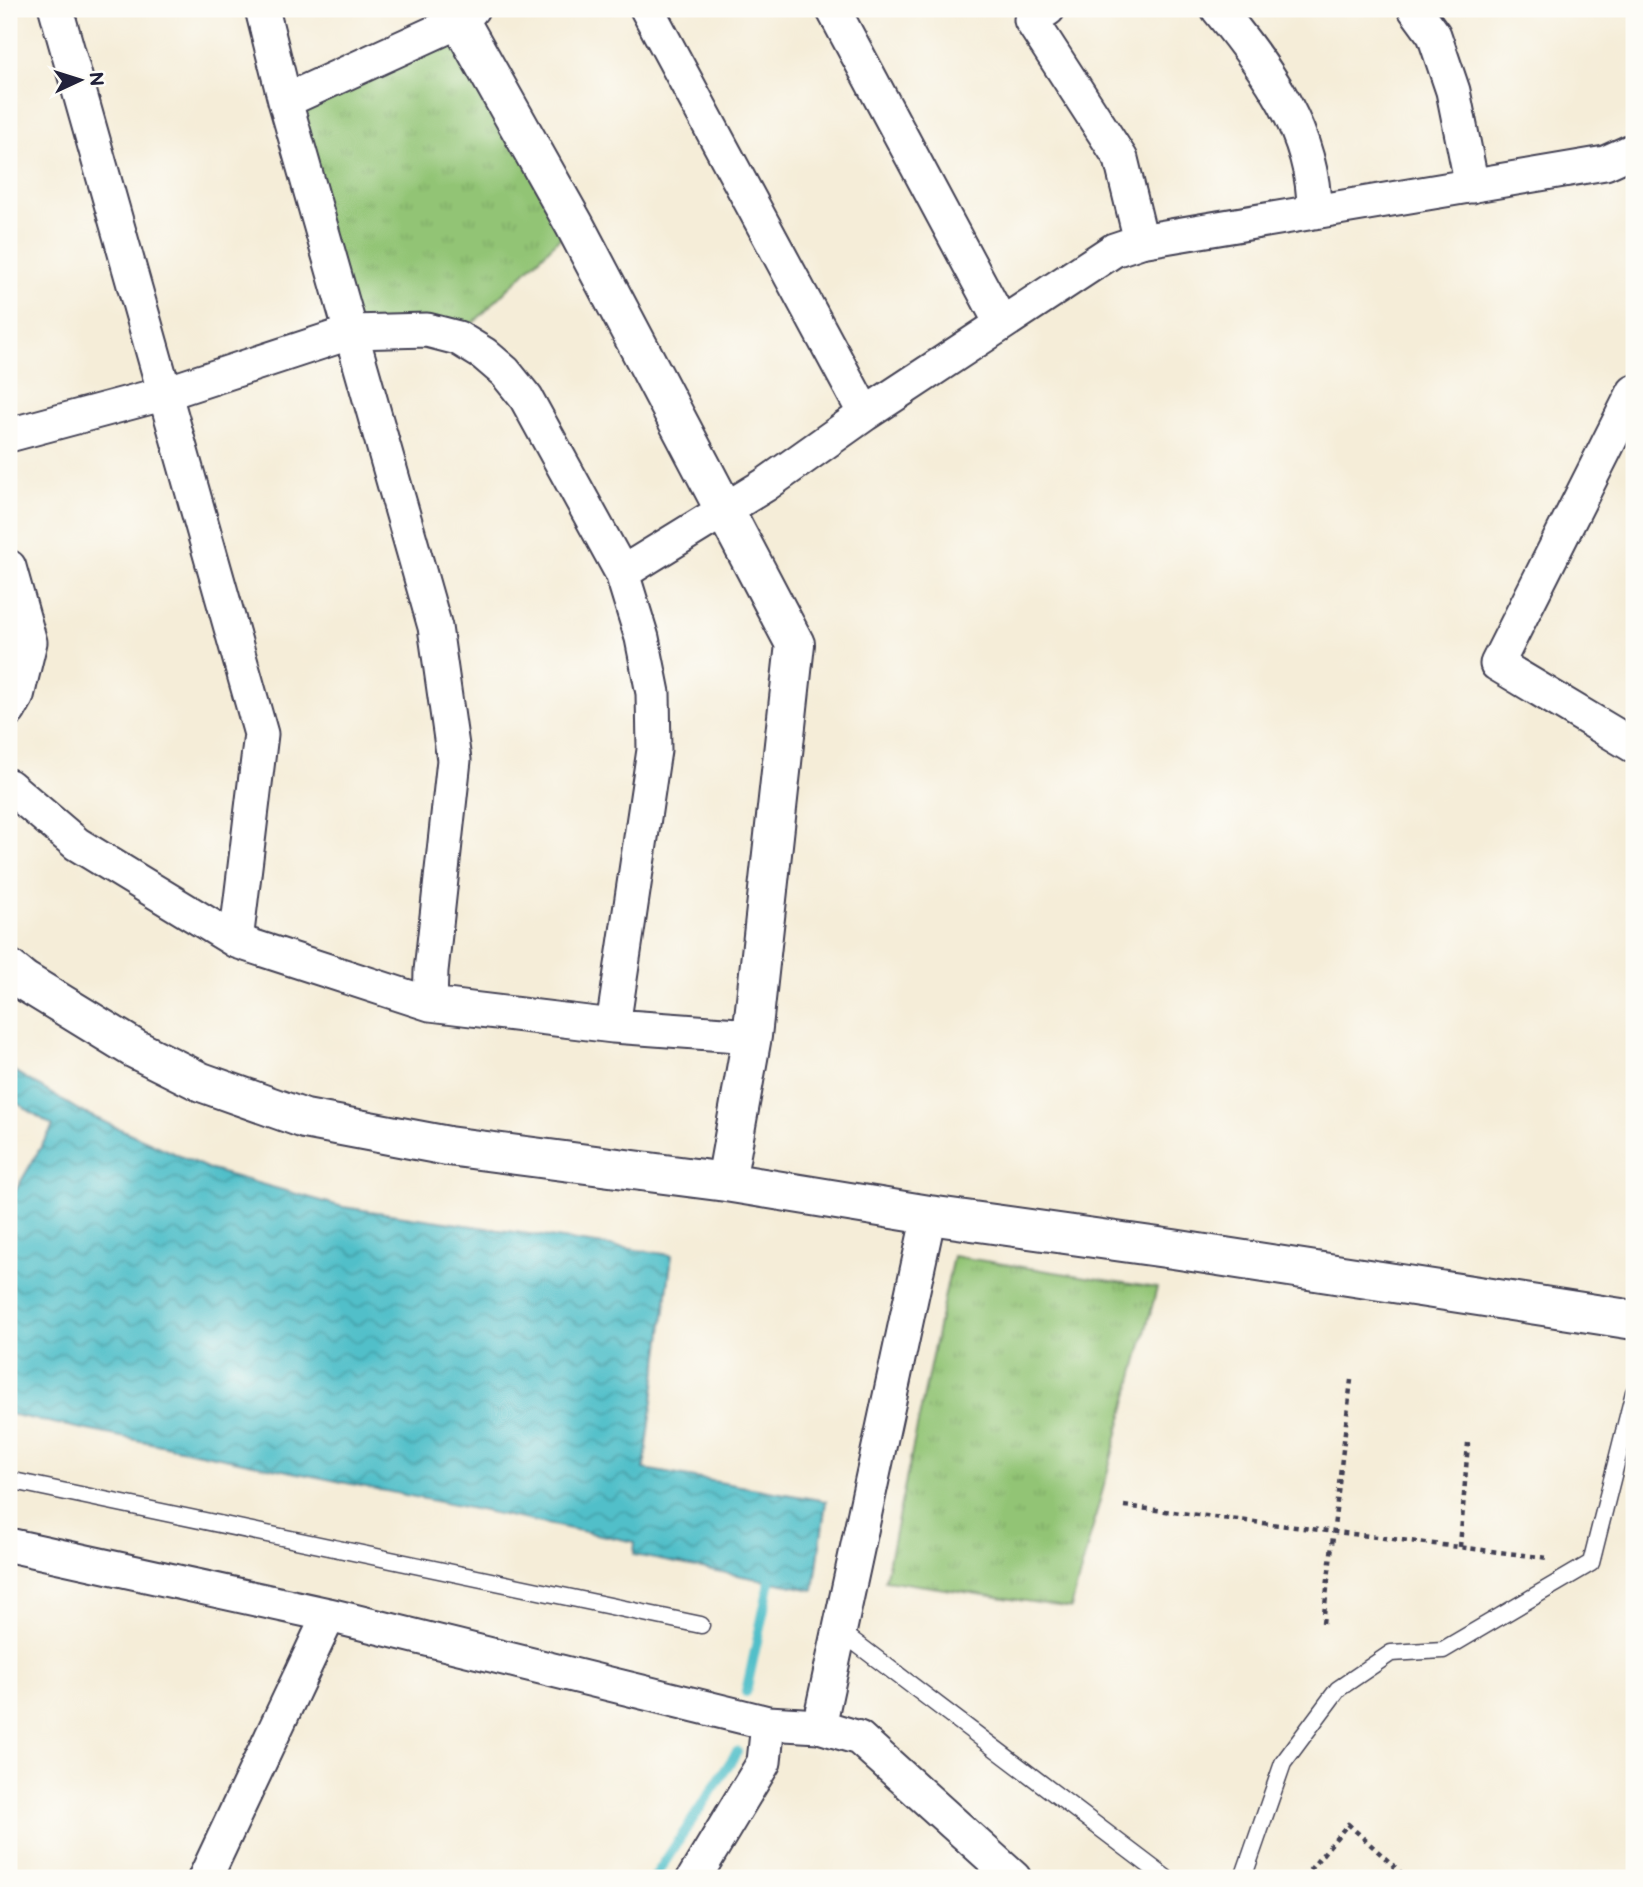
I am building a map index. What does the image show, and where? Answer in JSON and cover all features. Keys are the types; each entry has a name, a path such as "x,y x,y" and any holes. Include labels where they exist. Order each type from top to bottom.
{"street":[{"path":"56,9 261,733 236,941"},
{"path":"262,9 285,100 435,626 454,760 431,971 430,1004"},
{"path":"647,9 865,414"},
{"path":"833,9 1000,323"},
{"path":"1048,9 1031,20 1121,159 1141,241"},
{"path":"1218,9 1259,60 1298,128 1314,187 1314,212"},
{"path":"1415,9 1434,35 1453,91 1472,186"},
{"path":"285,100 462,13 795,644 752,1036 726,1182"},
{"path":"622,573 765,485 1000,323 1114,250 1141,241 1605,163 1634,150"},
{"path":"9,435 166,393 352,332 427,330 457,338 484,354 505,372 526,398 622,573 642,638 653,693 654,750 613,1026"},
{"path":"1634,392 1497,664 1634,746"},
{"path":"9,567 30,642 17,696 9,710"},
{"path":"9,786 77,844 236,941 430,1004 613,1026 752,1036"},
{"path":"9,969 135,1049 190,1077 305,1119 448,1146 726,1182 929,1215 1172,1248 1634,1320"},
{"path":"819,1726 929,1215"},
{"path":"9,1545 329,1615 768,1723 819,1726 859,1738 1014,1878"},
{"path":"205,1878 329,1615"},
{"path":"694,1878 764,1762 768,1723"}],"lane":[{"path":"1243,1878 1283,1763 1338,1689 1391,1654 1443,1650 1591,1563 1634,1392"},
{"path":"9,1480 701,1625"},
{"path":"840,1631 1166,1878"}],"path":[{"path":"1322,1623 1352,1380"},
{"path":"1460,1547 1468,1443"},
{"path":"1124,1506 1591,1563"},
{"path":"1303,1878 1348,1824 1407,1878"}],"green space":[{"path":"459,21 574,224 458,338 352,332 285,101"},
{"path":"953,1256 1157,1288 1071,1608 885,1580"}],"water":[{"path":"9,1068 80,1111 211,1170 343,1207 672,1255 644,1469 826,1501 814,1590 634,1555 635,1542 9,1414 9,1202 53,1126 9,1098"}],"waterway":[{"path":"746,1692 770,1581"},
{"path":"654,1878 737,1752"}]}
